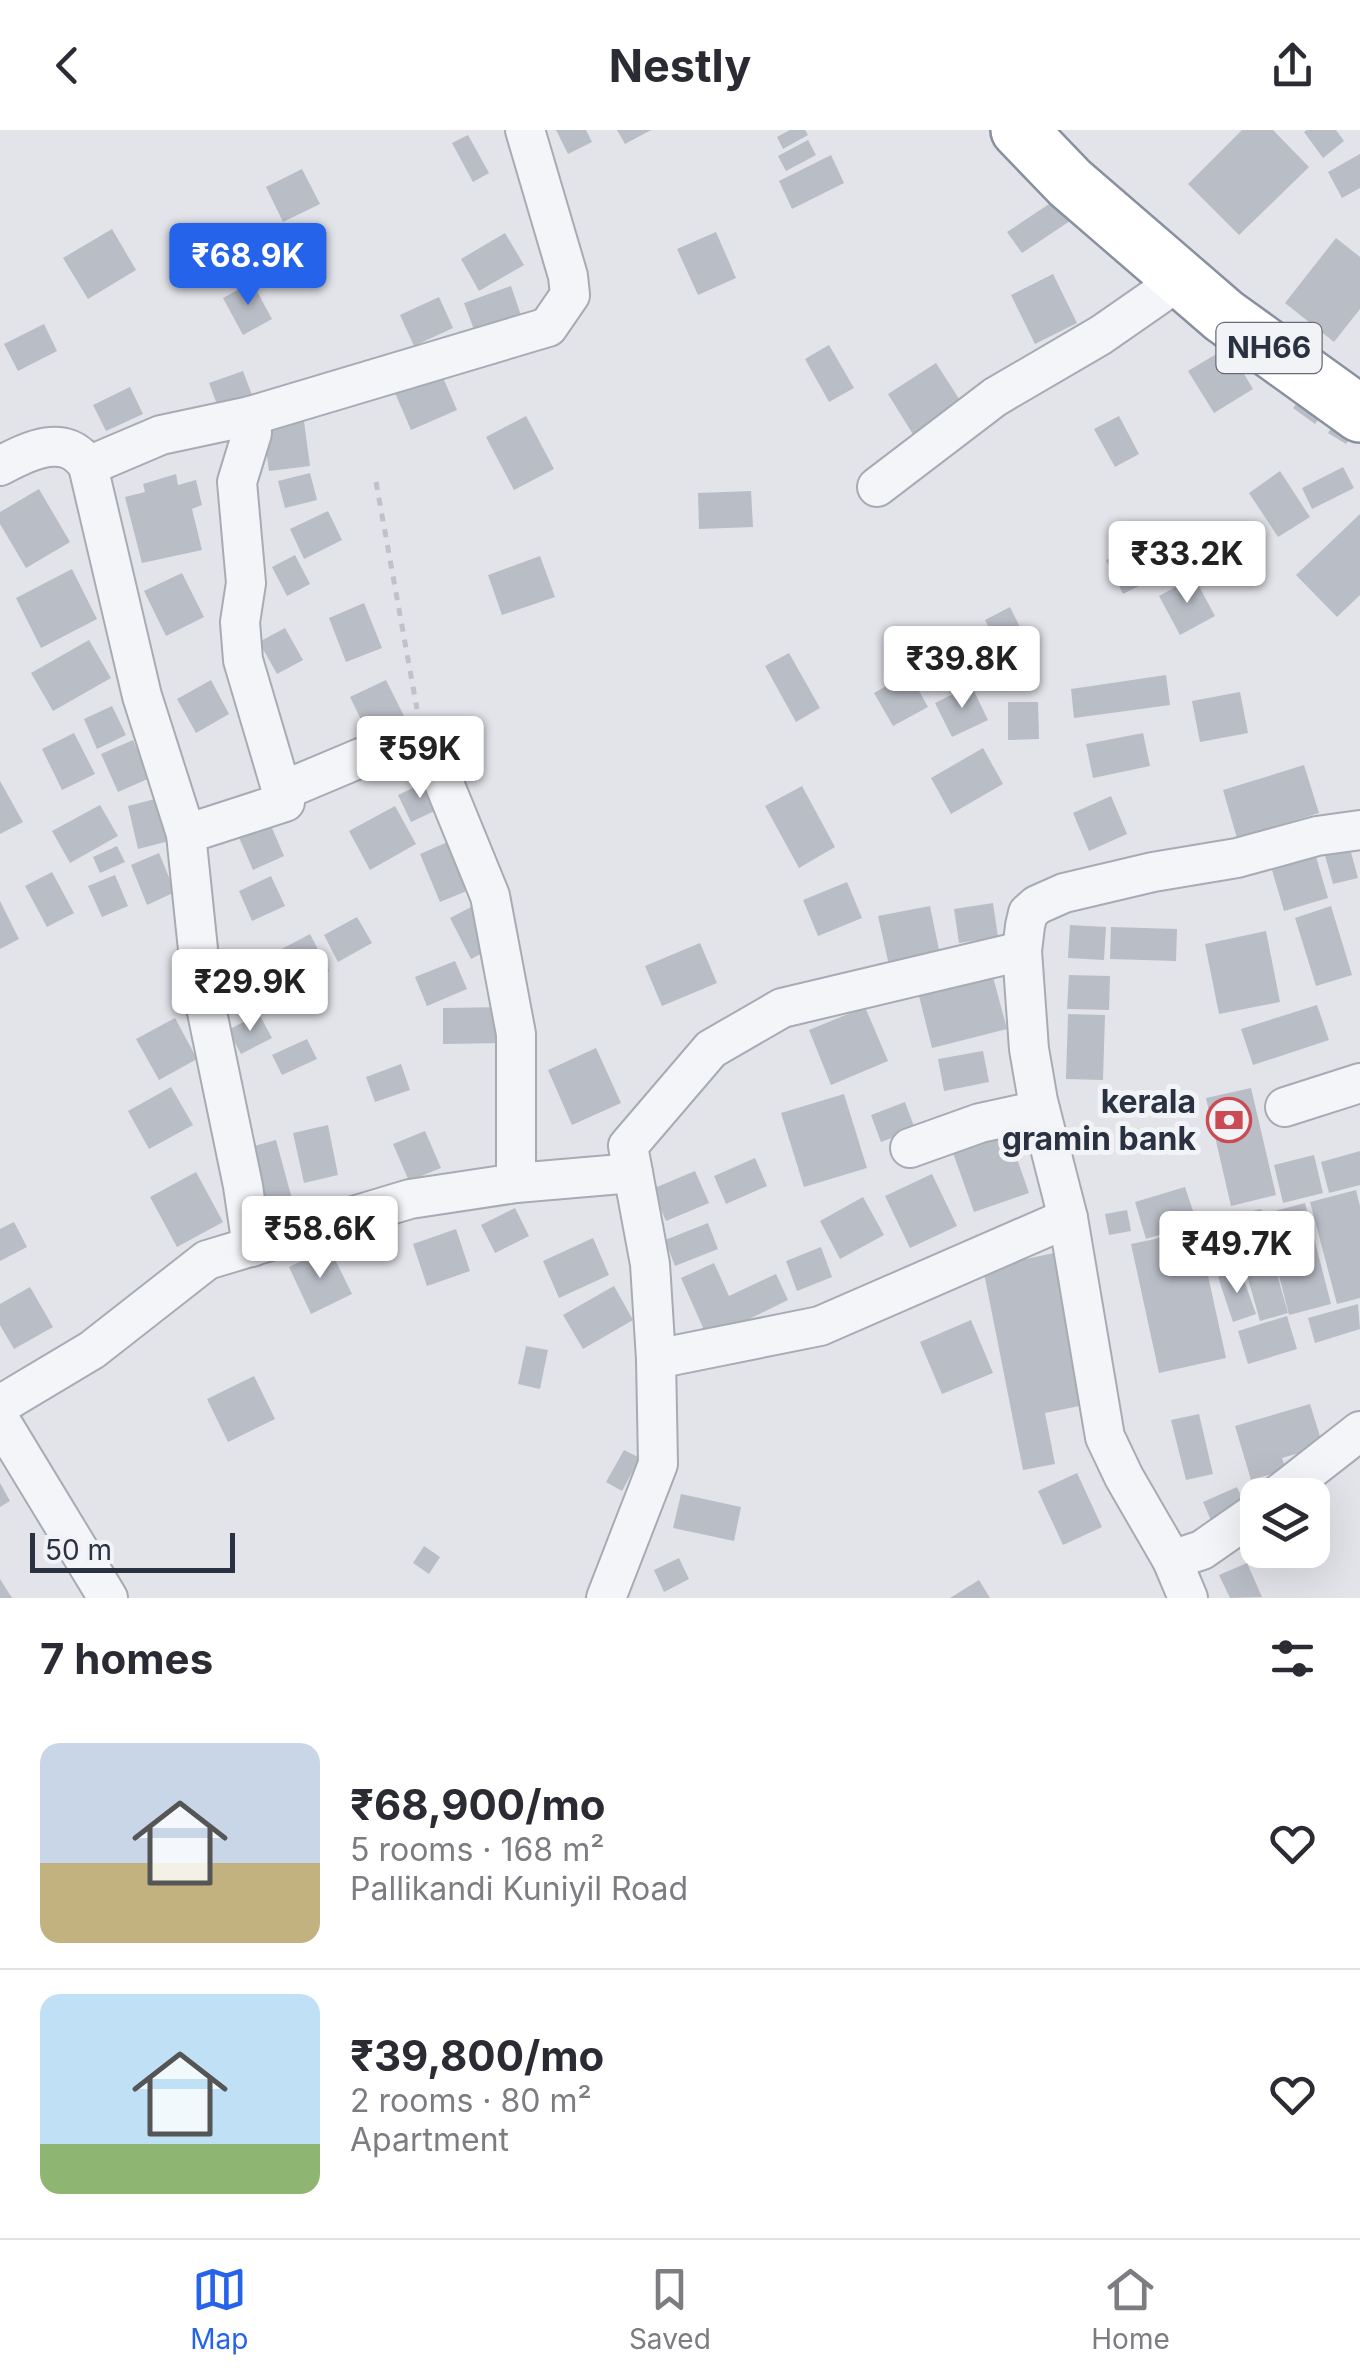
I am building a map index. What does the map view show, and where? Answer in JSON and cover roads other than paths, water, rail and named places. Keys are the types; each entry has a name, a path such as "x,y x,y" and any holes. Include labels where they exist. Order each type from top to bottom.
{"highway":[{"name":"NH66","path":"1019,130 1070,183 1224,316 1360,414"},
{"name":"NH66","path":"1183,278 1228,295 1360,385"}],"street":[{"path":"88,466 161,435 250,416 548,326 570,295 568,276 524,130"},
{"path":"877,487 995,397 1101,335 1183,278"},
{"path":"186,834 285,802 242,660 240,622 246,583 237,482 252,432 250,416"},
{"path":"0,466 56,446 71,447 88,466 142,696 186,834 202,988 252,1246"},
{"path":"282,791 408,738 422,741 437,766 490,896 516,1034 516,1183"},
{"path":"1188,1598 1106,1436 1068,1218 1029,1049 1022,951 1028,913 1064,893 1237,858 1317,836 1360,830"},
{"path":"606,1598 658,1464 650,1264 628,1146 711,1049 782,1008 1022,951"},
{"path":"1284,1107 1360,1083"},
{"path":"910,1148 980,1123 1040,1110"},
{"path":"0,1404 92,1350 207,1260 410,1198 516,1183 633,1173"},
{"path":"656,1359 820,1326 1068,1218"},
{"path":"0,1420 108,1598"},
{"path":"1300,1478 1360,1431"},
{"path":"1172,1560 1202,1550 1240,1524"}],"place":[{"name":"kerala gramin bank","path":"1229,1120"}]}
